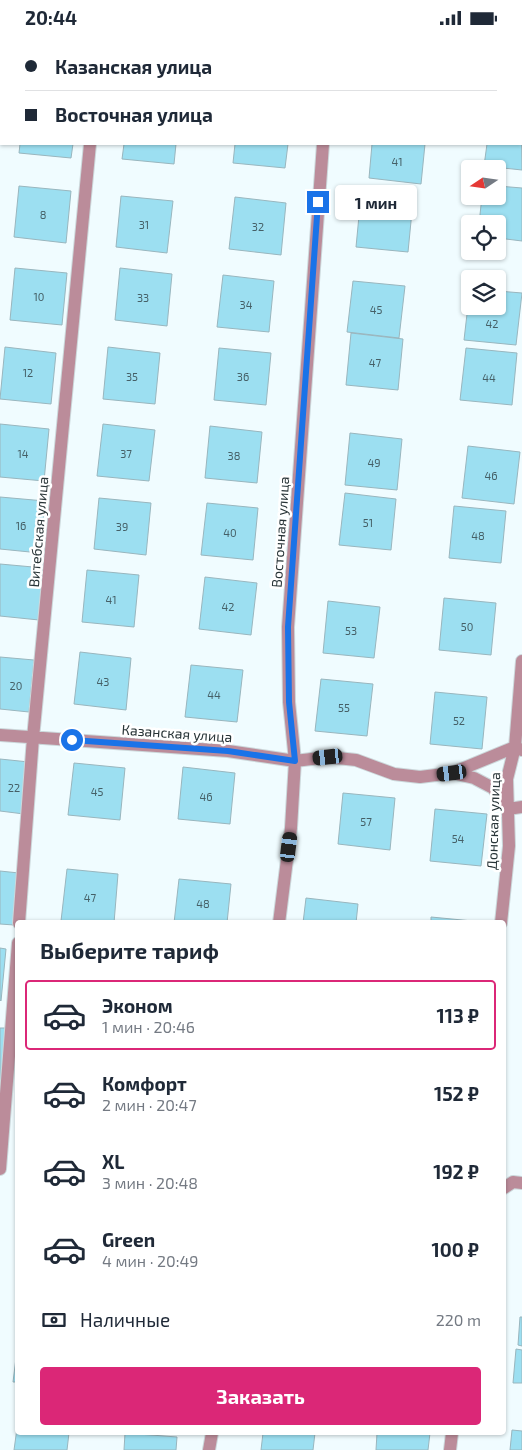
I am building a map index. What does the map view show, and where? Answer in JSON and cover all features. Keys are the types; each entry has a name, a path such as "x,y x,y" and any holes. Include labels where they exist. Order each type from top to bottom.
{"street":[{"name":"Витебская улица","path":"19,920 33,737 90,145"},
{"name":"Восточная улица","path":"279,920 291,828 295,761 289,702 288,627 323,145"},
{"name":"Донская улица","path":"501,920 509,847 507,779 518,748 522,661"},
{"name":"Казанская улица","path":"0,735 228,751 295,761 328,757 356,760 394,774 420,777 452,773 518,748"},
{"path":"452,773 474,778 493,788 508,809 522,807"},
{"path":"0,1169 15,981"},
{"path":"506,1187 513,1182 522,1183"},
{"path":"209,1450 212,1435"},
{"path":"450,1450 452,1435"}],"building":[{"path":"20,145 73,145 71,158 19,153"},
{"path":"124,145 176,145 174,164 122,159"},
{"path":"235,145 288,145 285,168 233,163"},
{"path":"372,145 425,145 421,184 369,178"},
{"path":"487,145 522,145 522,170 506,168 506,160 485,160"},
{"path":"19,186 71,191 66,243 14,237"},
{"path":"506,187 522,188 522,241 506,239 506,215 480,215 481,205 506,205"},
{"path":"361,195 413,201 408,252 356,247"},
{"path":"121,196 173,201 167,253 116,247"},
{"path":"235,197 286,203 281,255 229,249"},
{"path":"15,268 67,273 62,325 10,320"},
{"path":"120,268 172,274 167,326 115,320"},
{"path":"223,275 274,281 269,332 217,327"},
{"path":"353,281 405,286 399,338 347,332"},
{"path":"506,292 522,293 516,345 464,340 467,315 506,315"},
{"path":"351,333 403,339 398,390 346,385"},
{"path":"5,347 56,353 51,404 0,399"},
{"path":"108,347 160,353 155,404 103,399"},
{"path":"219,348 271,353 266,405 214,400"},
{"path":"466,348 517,353 512,405 460,400"},
{"path":"0,424 49,429 44,481 0,477"},
{"path":"103,424 155,430 149,481 97,476"},
{"path":"210,426 262,432 257,483 205,478"},
{"path":"350,433 402,439 397,490 345,485"},
{"path":"468,446 520,452 514,504 462,498"},
{"path":"345,493 396,499 391,550 339,545"},
{"path":"0,497 45,501 40,553 0,549"},
{"path":"99,498 151,503 146,555 94,549"},
{"path":"207,503 258,508 253,560 201,555"},
{"path":"454,506 506,511 501,563 449,558"},
{"path":"0,564 44,568 39,620 0,616"},
{"path":"87,570 139,575 134,627 82,622"},
{"path":"205,577 257,583 251,635 199,629"},
{"path":"444,598 496,603 491,655 439,650"},
{"path":"328,601 380,607 374,658 323,653"},
{"path":"80,652 131,658 126,710 74,704"},
{"path":"0,657 34,660 29,712 0,709"},
{"path":"191,665 243,670 237,722 185,717"},
{"path":"321,679 373,684 367,736 315,731"},
{"path":"435,692 487,697 482,749 430,744"},
{"path":"0,759 29,762 24,814 0,811"},
{"path":"74,763 125,768 120,820 68,815"},
{"path":"183,767 235,773 230,824 178,819"},
{"path":"343,793 395,798 390,850 338,844"},
{"path":"435,809 487,814 481,866 430,861"},
{"path":"67,869 118,874 114,920 61,920"},
{"path":"0,871 19,873 14,925 0,924"},
{"path":"179,879 231,884 227,920 174,920"},
{"path":"306,898 358,904 356,920 303,920"},
{"path":"431,917 462,920 431,920"},
{"path":"0,948 6,949 1,1001 0,1000"},
{"path":"0,1028 6,1028 1,1080 0,1080"},
{"path":"520,1317 522,1317 522,1346 518,1345"},
{"path":"516,1349 522,1350 522,1383 513,1383"},
{"path":"15,1366 15,1382 13,1382"},
{"path":"512,1430 522,1431 522,1450 510,1450"},
{"path":"16,1435 69,1435 67,1450 14,1450"},
{"path":"125,1435 177,1437 176,1450 124,1450"},
{"path":"263,1435 315,1435 313,1450 261,1450"},
{"path":"377,1435 430,1435 428,1450 376,1450"}],"route":[{"path":"72,740 228,751 295,761 289,702 288,627 318,202"}]}
